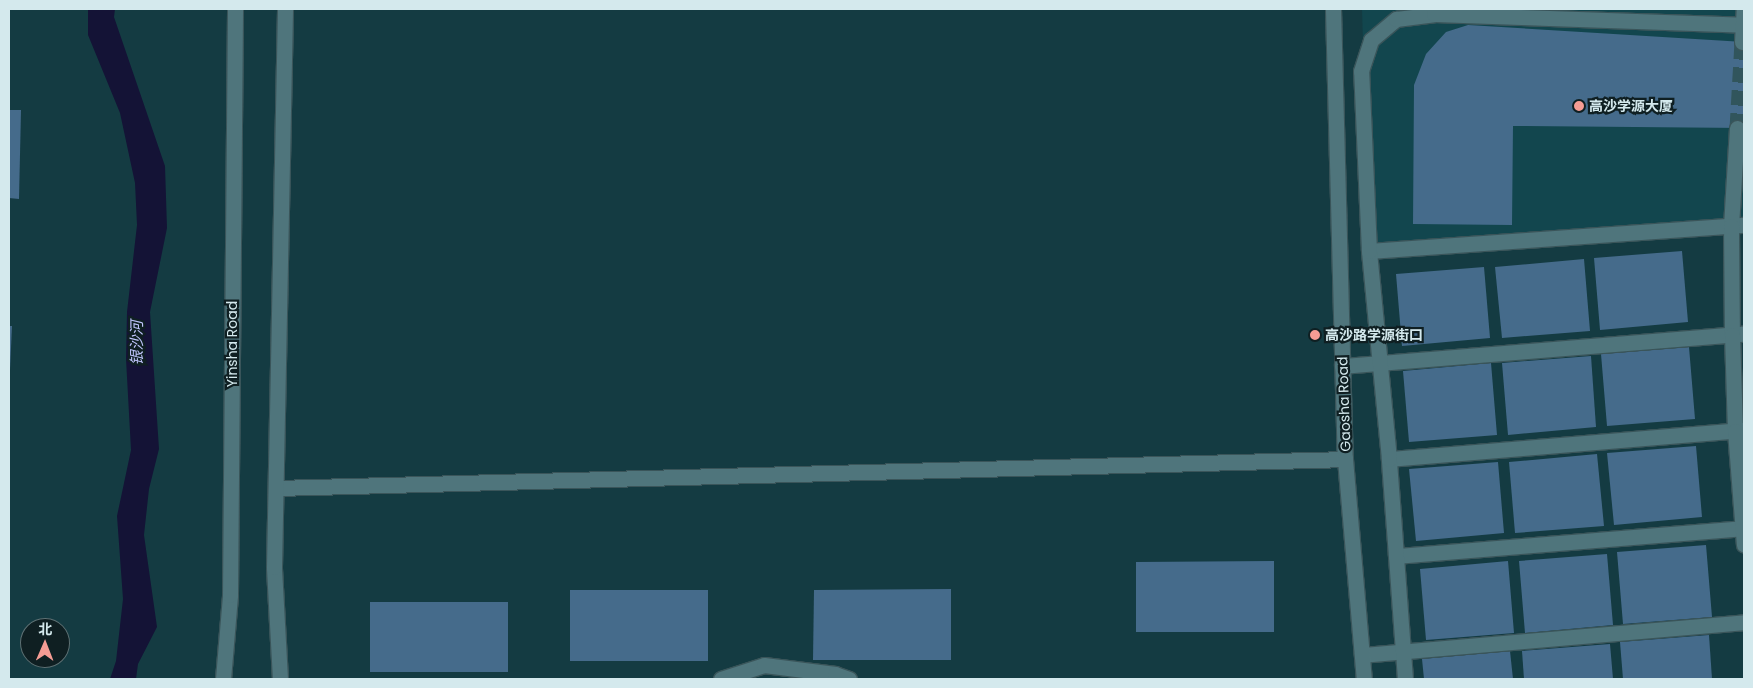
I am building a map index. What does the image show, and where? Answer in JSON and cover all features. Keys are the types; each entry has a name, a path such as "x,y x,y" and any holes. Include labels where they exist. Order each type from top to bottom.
{"street":[{"name":"Yinsha Road","path":"223,679 230,595 234,9"},
{"path":"280,679 274,566 285,9"},
{"name":"Gaosha Road","path":"1333,9 1345,459 1364,679"},
{"path":"1742,42 1744,9"},
{"path":"1405,679 1389,460 1369,251 1361,71 1371,40 1396,19 1434,14 1744,25"},
{"path":"1737,128 1738,335 1744,545"},
{"path":"1369,251 1738,225"},
{"path":"1342,366 1380,361 1738,335"},
{"path":"1389,460 1740,431"},
{"path":"276,488 1345,459"},
{"path":"1396,556 1744,528"},
{"path":"1362,655 1744,622"},
{"path":"721,679 764,665 835,674 849,679"}],"shaded area":[{"name":"高沙学源大厦","path":"1362,9 1744,9 1744,226 1369,251"}],"water":[{"name":"银沙河","path":"88,9 115,9 114,17 165,166 167,228 150,312 159,449 149,489 144,535 157,627 138,664 136,679 110,679 116,661 123,599 117,516 131,450 126,359 127,312 137,225 135,183 120,113 88,35"}],"building":[{"name":"高沙学源大厦","path":"1468,25 1744,42 1744,128 1513,126 1512,225 1413,224 1414,85 1426,54 1446,32"},
{"path":"9,110 21,110 19,199 9,198"},
{"path":"1682,251 1688,322 1600,330 1594,258"},
{"path":"1584,259 1590,331 1502,338 1495,267"},
{"path":"1484,267 1490,338 1402,346 1396,274"},
{"path":"9,326 12,326 10,370 9,370"},
{"path":"1689,347 1695,419 1607,426 1601,354"},
{"path":"1591,356 1596,427 1508,435 1502,363"},
{"path":"1491,363 1497,435 1409,442 1403,371"},
{"path":"1696,446 1702,517 1614,525 1607,453"},
{"path":"1597,454 1604,526 1515,533 1509,462"},
{"path":"1498,462 1504,533 1416,541 1409,469"},
{"path":"1706,545 1712,617 1623,624 1617,552"},
{"path":"1607,554 1613,625 1525,633 1519,561"},
{"path":"1274,561 1274,632 1136,632 1136,562"},
{"path":"1508,561 1514,633 1426,640 1420,569"},
{"path":"951,589 951,660 813,660 814,590"},
{"path":"570,590 708,590 708,661 570,661"},
{"path":"370,602 508,602 508,672 370,672"},
{"path":"1709,635 1712,679 1623,679 1620,642"},
{"path":"1610,644 1613,679 1524,679 1522,651"},
{"path":"1510,651 1513,679 1424,679 1422,659"}],"tunnel":[{"path":"1737,128 1742,42"}],"place":[{"name":"高沙学源大厦","path":"1579,106"},
{"name":"高沙路学源街口","path":"1315,335"}]}
